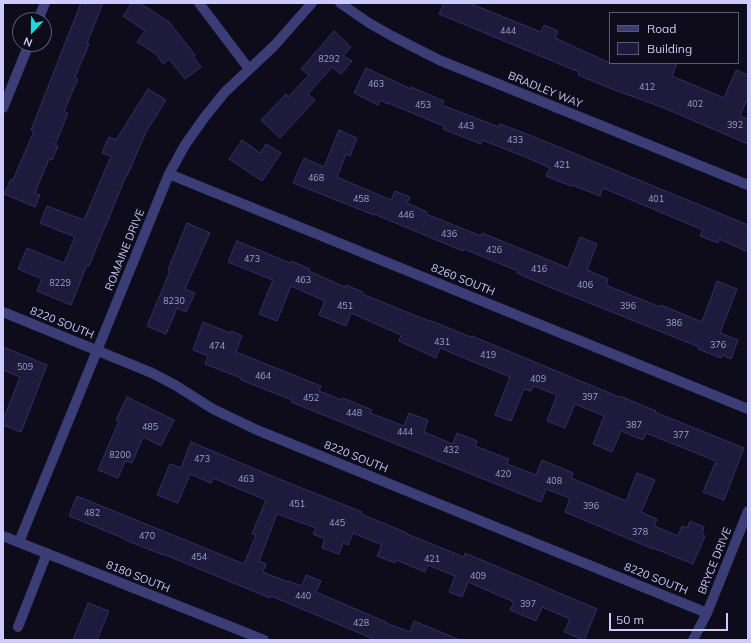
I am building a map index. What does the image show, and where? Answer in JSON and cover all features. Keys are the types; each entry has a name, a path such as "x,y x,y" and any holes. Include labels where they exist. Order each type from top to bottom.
{"street":[{"path":"199,3 249,70"},
{"name":"ROMAINE DRIVE","path":"19,542 169,174 185,145 225,92 274,46 312,3"},
{"name":"BRADLEY WAY","path":"340,3 369,23 439,60 748,184"},
{"path":"3,108 26,52"},
{"name":"8260 SOUTH","path":"169,174 748,409"},
{"name":"8220 SOUTH","path":"3,312 152,373 175,385 213,409 251,428 707,613"},
{"name":"BRYCE DRIVE","path":"693,640 707,613 748,512"},
{"name":"8180 SOUTH","path":"3,536 247,637 264,640"},
{"path":"18,627 47,553"}],"building":[{"path":"81,3 103,3 87,43 89,44 75,77 78,79 64,111 68,113 55,145 58,146 52,160 49,159 35,193 40,195 35,207 4,194 11,179 13,180 34,131 31,130"},
{"path":"132,3 140,3 169,22 195,55 193,56 201,67 185,79 169,59 163,64 156,54 137,42 145,31 123,16"},
{"path":"444,3 469,3 541,32 544,25 558,31 555,38 609,63 609,64 677,64 672,76 724,98 736,70 748,75 748,97 740,116 748,119 748,144 659,106 578,75 579,72 439,14"},
{"path":"334,31 351,47 343,56 352,61 341,74 332,67 308,94 315,100 280,138 261,120 286,94 288,97 309,75 301,69"},
{"path":"366,68 411,89 411,87 444,101 442,105 499,127 500,124 527,134 748,225 748,252 719,239 718,243 700,236 703,230 603,188 600,196 546,176 550,168 528,158 482,140 481,144 443,129 444,126 380,100 378,105 354,93"},
{"path":"148,89 166,100 146,132 89,266 87,265 71,305 37,291 42,279 18,269 27,248 64,263 75,237 40,223 47,206 84,220 111,156 102,153 109,137 116,140"},
{"path":"339,130 357,138 350,156 346,154 337,177 391,200 395,191 410,197 407,203 427,212 426,214 481,236 482,233 568,268 580,237 597,244 587,270 608,279 606,285 702,322 717,281 737,289 720,333 738,340 731,359 722,355 721,358 698,349 699,347 517,273 518,271 464,249 463,251 374,214 293,183 304,158 324,167"},
{"path":"242,140 260,153 266,144 281,153 262,181 229,159"},
{"path":"187,223 210,233 185,289 195,293 186,312 177,308 166,334 147,326 170,271 168,270"},
{"path":"237,241 290,263 291,261 310,269 309,271 345,287 346,285 363,292 362,294 429,321 471,337 472,336 744,448 724,500 703,492 716,461 646,433 643,440 621,431 612,452 593,444 604,416 575,404 565,428 547,421 557,395 534,386 531,391 524,389 511,421 495,415 510,377 440,348 436,358 399,341 401,335 351,313 346,326 319,315 325,301 291,286 277,321 259,314 273,280 228,262"},
{"path":"203,322 230,333 231,331 242,336 236,352 321,386 319,391 342,400 343,398 372,410 370,413 404,426 409,413 428,420 424,432 453,444 457,433 477,441 475,446 509,459 507,464 536,475 542,460 573,473 571,478 626,501 637,473 655,480 641,512 657,519 654,526 678,536 682,526 687,528 690,521 704,527 702,535 705,536 693,564 565,512 570,498 546,489 541,502 291,402 292,400 205,364 208,356 193,350"},
{"path":"3,347 47,365 21,432 3,425 3,420 20,377 3,370"},
{"path":"127,397 174,420 161,446 143,437 132,463 125,461 118,478 98,470 119,421 116,420"},
{"path":"191,442 362,512 361,514 407,534 464,557 465,553 597,609 584,640 564,632 570,619 542,607 536,621 510,610 514,602 468,582 462,597 449,592 455,576 428,565 425,572 396,560 395,563 377,556 382,545 353,533 348,545 343,543 339,554 322,548 325,539 313,534 316,528 277,514 259,561 266,564 263,572 302,586 306,575 321,581 316,592 386,623 410,632 414,621 460,640 376,640 271,596 270,598 69,516 77,496 244,564 256,535 252,534 266,500 213,478 211,483 190,474 178,503 157,495 170,464 181,468"},
{"path":"88,603 109,611 97,640 73,640"}]}
